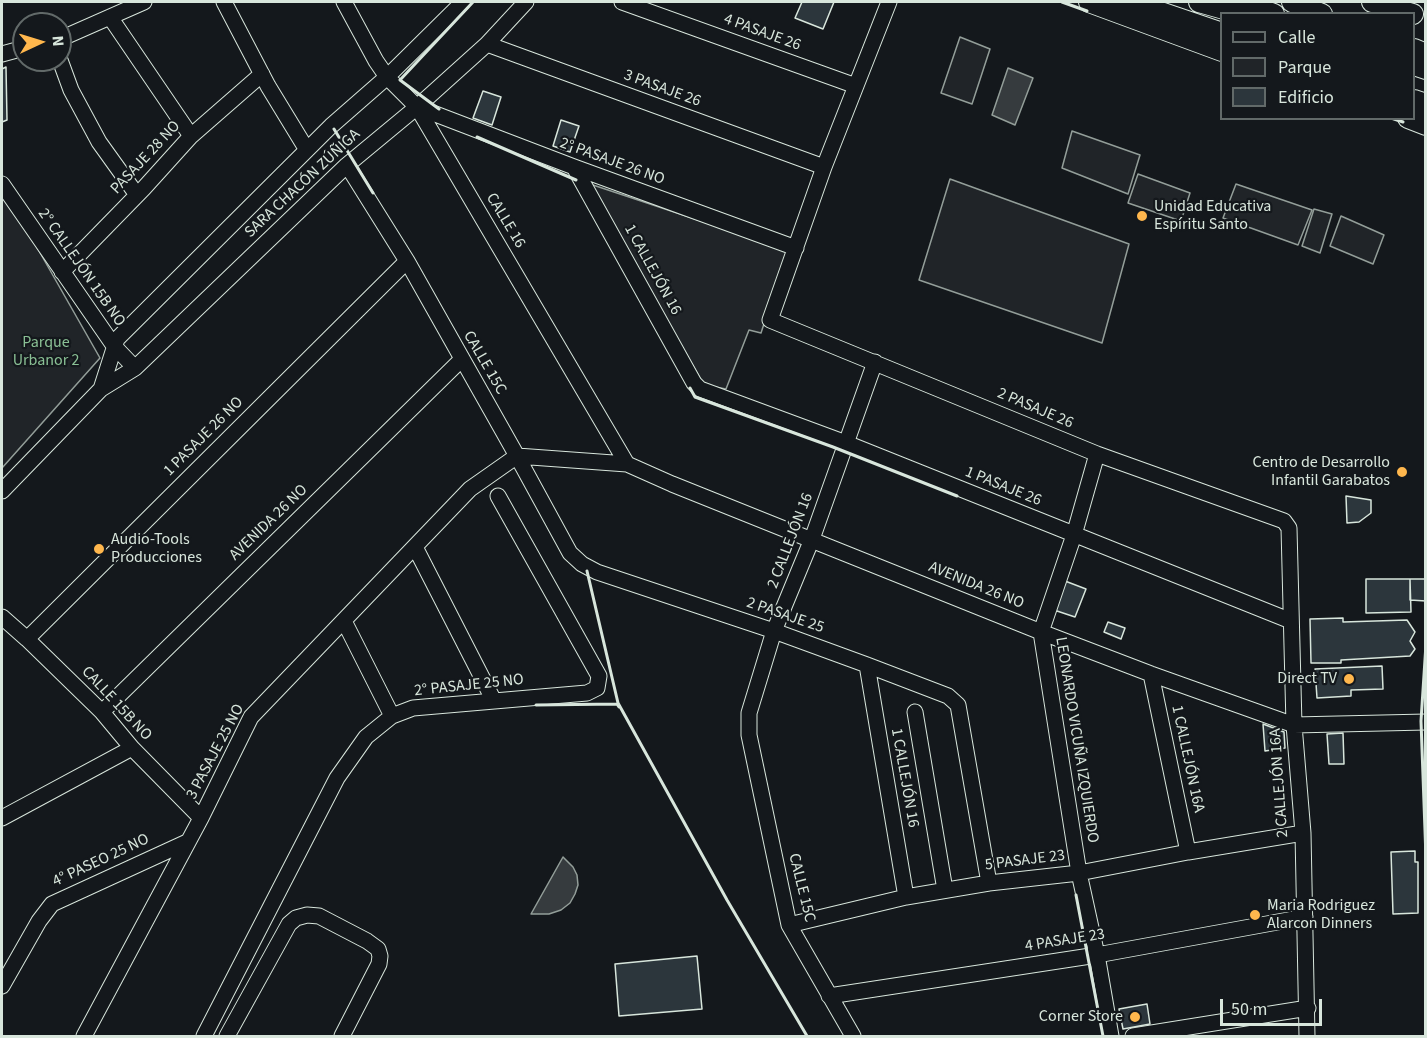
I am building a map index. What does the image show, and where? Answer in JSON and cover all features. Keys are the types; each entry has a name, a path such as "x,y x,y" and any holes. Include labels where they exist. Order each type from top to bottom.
{"main road":[{"path":"1089,2 1220,51"},
{"path":"1131,2 1220,33"},
{"path":"1199,2 1235,12"},
{"path":"1242,2 1269,12"},
{"path":"1292,2 1317,12"},
{"path":"1320,2 1332,12"},
{"path":"1372,2 1406,12"}],"street":[{"path":"72,34 144,2"},
{"path":"224,2 262,74 307,150"},
{"name":"CALLE 16","path":"344,2 387,77 417,107 627,464"},
{"name":"SARA CHACÓN ZÚÑIGA","path":"101,389 117,339 307,150 387,77 463,2"},
{"name":"SARA CHACÓN ZÚÑIGA","path":"2,491 101,389 135,369 347,165 417,107 487,44 526,2"},
{"name":"4 PASAJE 26","path":"622,2 856,86"},
{"path":"796,248 884,3"},
{"path":"110,17 191,136"},
{"name":"3 PASAJE 26","path":"487,44 824,168"},
{"path":"64,72 71,90 99,142 137,195"},
{"name":"PASAJE 28 NO","path":"62,272 191,136 262,74"},
{"name":"2° PASAJE 26 NO","path":"417,107 796,248"},
{"name":"CALLE 15C","path":"347,165 406,261 570,553 582,564 597,572"},
{"name":"1 CALLEJÓN 16","path":"574,167 688,373 700,389"},
{"name":"2° CALLEJÓN 15B NO","path":"2,184 114,346 135,369"},
{"name":"2 PASAJE 26","path":"796,248 770,317 771,322 875,362 1097,454 1284,521 1289,528"},
{"name":"1 PASAJE 26 NO","path":"27,639 406,261"},
{"name":"AVENIDA 26 NO","path":"102,712 461,360"},
{"name":"2 CALLEJÓN 16","path":"749,735 749,713 774,631 812,539 875,362"},
{"name":"1 PASAJE 26","path":"700,389 846,443 1291,621"},
{"name":"LEONARDO VICUÑA IZQUIERDO","path":"1097,454 1074,535 1041,632 1079,873 1097,955 1111,1036"},
{"name":"AVENIDA 26 NO","path":"517,456 627,464 1041,632 1151,675 1294,725 1425,722"},
{"name":"3 PASAJE 25 NO","path":"84,1036 201,818 251,717 470,489 517,456"},
{"name":"2° PASAJE 25 NO","path":"204,1036 337,778 366,737 392,716 413,708 587,693 597,688 599,676 498,496"},
{"name":"2 CALLEJÓN 16A","path":"1289,528 1294,725 1303,833 1307,1036"},
{"path":"415,547 494,701"},
{"name":"2 PASAJE 25","path":"597,572 774,631 948,696 958,705 990,883"},
{"name":"CALLE 15B NO","path":"2,617 102,712 132,748 201,818"},
{"path":"344,621 392,716"},
{"name":"1 CALLEJÓN 16","path":"867,665 906,897"},
{"name":"1 CALLEJÓN 16A","path":"1151,675 1188,852"},
{"path":"915,712 945,890"},
{"name":"CALLE 15C","path":"749,735 789,925 853,1036"},
{"path":"2,818 132,748"},
{"name":"5 PASAJE 23","path":"789,925 945,890 1079,873 1303,833"},
{"name":"4° PASEO 25 NO","path":"2,986 39,921 52,904 187,842"},
{"path":"227,1036 289,924 296,918 307,915 319,916 378,948 379,964 342,1036"},
{"name":"4 PASAJE 23","path":"829,996 1097,955 1305,917"},
{"path":"1132,1036 1308,1008"}],"green space":[{"path":"960,37 990,49 972,104 941,93"},
{"path":"1072,131 1140,155 1128,194 1062,168"},
{"path":"1138,174 1190,193 1181,221 1128,203"},
{"path":"950,179 1129,244 1102,343 919,280"},
{"path":"587,183 788,250 761,333 749,330 726,389 704,385"},
{"path":"1236,184 1312,210 1298,245 1223,218"},
{"name":"Parque Urbanor 2","path":"2,186 100,358 2,468"},
{"path":"1314,209 1332,214 1320,253 1302,246"},
{"path":"1341,216 1384,235 1373,264 1330,246"}],"shaded area":[{"path":"1008,68 1033,78 1015,125 992,115"},
{"path":"563,857 577,875 578,885 570,903 561,910 549,914 531,914"}],"building":[{"path":"802,2 834,2 823,29 795,18"},
{"path":"6,67 7,120 2,122 2,69"},
{"path":"483,91 501,97 492,125 473,118"},
{"path":"561,120 579,126 570,152 553,146"},
{"path":"1346,496 1371,500 1371,513 1359,522 1347,523"},
{"path":"1366,579 1410,579 1411,612 1366,613"},
{"path":"1410,579 1426,579 1426,601 1410,600"},
{"path":"1065,581 1086,589 1075,617 1054,610"},
{"path":"1343,618 1343,622 1407,620 1415,632 1410,641 1415,649 1410,656 1341,660 1341,663 1311,663 1310,619"},
{"path":"1108,622 1125,628 1121,639 1104,632"},
{"name":"Direct TV","path":"1382,666 1383,689 1351,690 1351,696 1317,698 1315,669"},
{"path":"1263,724 1284,732 1285,748 1265,751"},
{"path":"1343,733 1344,764 1329,764 1327,734"},
{"path":"1415,851 1415,862 1418,862 1418,913 1393,914 1391,852"},
{"path":"697,956 702,1009 619,1016 615,964"},
{"name":"Corner Store","path":"1147,1004 1150,1024 1123,1029 1119,1009"}],"wall":[{"path":"439,109 400,80 473,2"},
{"path":"1062,2 1087,11"},
{"path":"1397,120 1403,122"},
{"path":"334,129 373,193"},
{"path":"477,137 576,180"},
{"path":"690,388 695,397 833,447 957,496"},
{"path":"587,571 618,703 727,900 807,1036"},
{"path":"1426,644 1421,721 1426,858"},
{"path":"536,705 617,704 619,707"},
{"path":"1076,895 1103,1036"}],"place":[{"name":"Unidad Educativa Espíritu Santo","path":"1142,216"},
{"name":"Centro de Desarrollo Infantil Garabatos","path":"1402,472"},
{"name":"Audio-Tools Producciones","path":"99,549"},
{"name":"Direct TV","path":"1349,679"},
{"name":"Maria Rodriguez Alarcon Dinners","path":"1255,915"},
{"name":"Corner Store","path":"1135,1017"}]}
